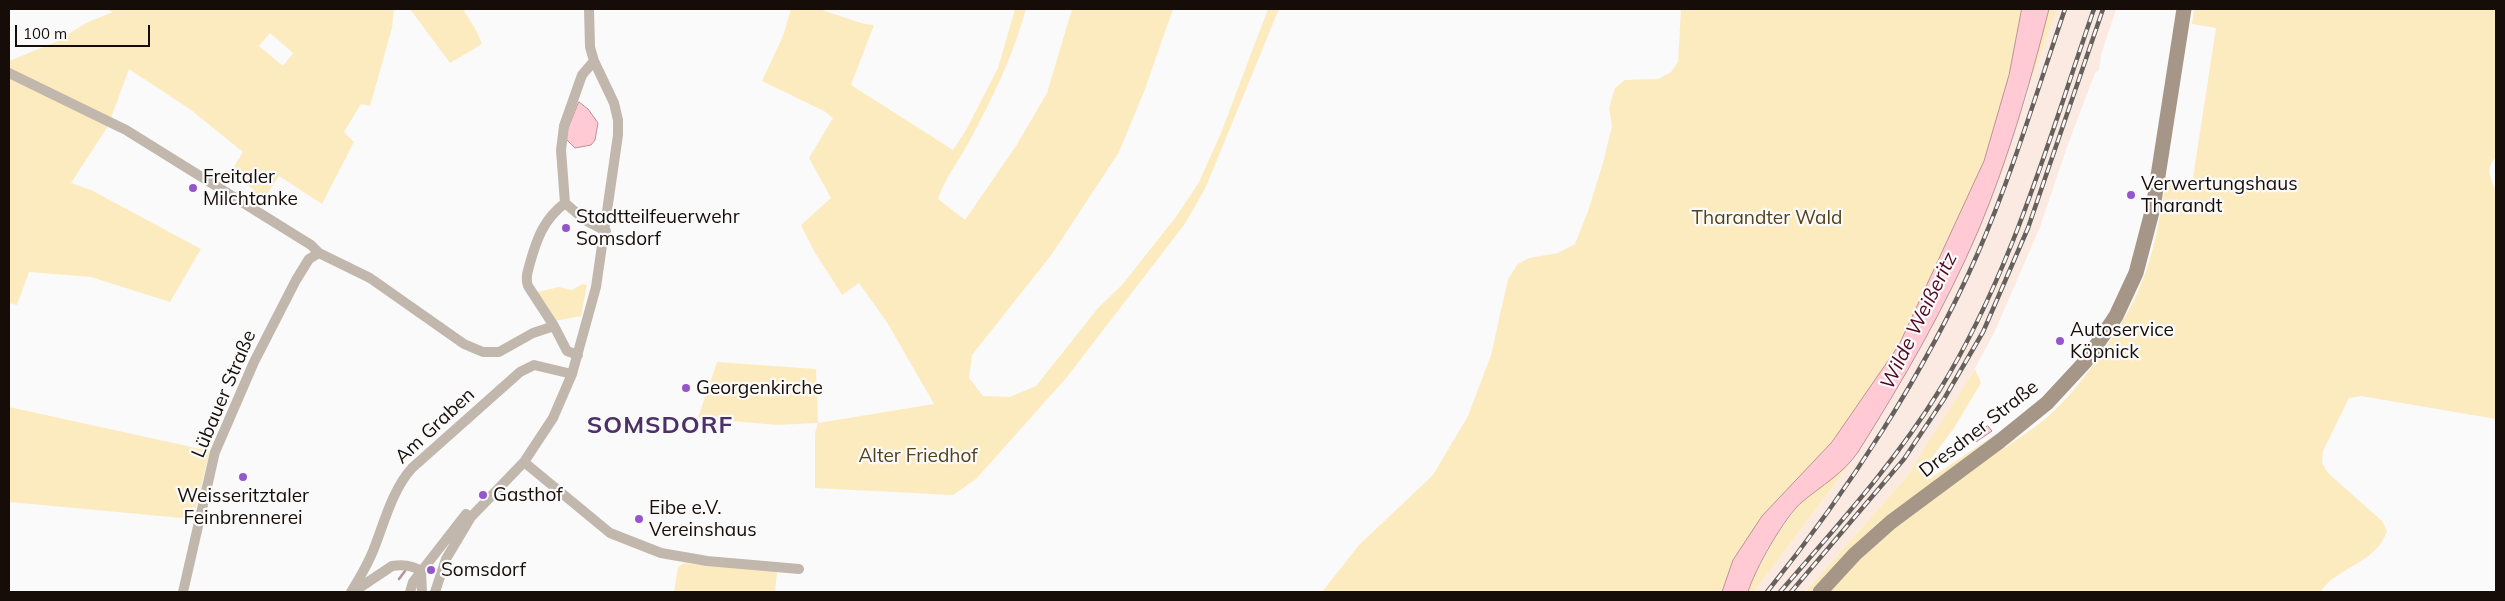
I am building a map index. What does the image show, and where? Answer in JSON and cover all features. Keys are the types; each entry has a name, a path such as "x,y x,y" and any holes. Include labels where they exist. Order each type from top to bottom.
{"main road":[{"name":"Dresdner Straße","path":"1820,592 1855,554 1891,522 2000,441 2047,403 2085,362 2116,316 2136,273 2153,208 2184,9"}],"street":[{"path":"435,592 446,559 471,517 524,462 553,418 572,374 590,314 606,231 616,154 618,120 606,82 594,61 590,47 589,9"},
{"path":"594,61 582,75 564,126 561,150 566,203 585,220 606,231"},
{"path":"9,73 126,130 311,245 320,253 370,278 464,344 483,352 499,352 532,333 554,326"},
{"path":"566,203 541,229 535,242 526,278 528,286 554,326 567,351 578,355"},
{"name":"Lübauer Straße","path":"183,592 214,452 254,362 296,280 309,259 320,253"},
{"name":"Am Graben","path":"352,592 369,559 386,514 406,475 412,468 520,372 534,365 572,374"},
{"path":"524,462 610,532 661,553 706,561 799,569"},
{"path":"410,592 413,582 466,514"},
{"path":"352,592 392,566 404,565 421,571"},
{"path":"421,571 422,592"}],"shaded area":[{"path":"2057,9 2116,9 2101,55 2099,70 2095,73 2067,147 2040,227 1994,333 1958,399 1907,476 1805,592 1754,592 1852,461 1888,405 1951,288 1979,228 2003,165"}],"green space":[{"path":"106,9 394,9 392,28 370,106 361,104 344,132 354,142 322,204 279,176 264,199 252,191 253,189 230,173 243,152 191,110 129,69 108,126 71,183 91,190 201,249 170,302 91,277 29,272 17,305 9,303 9,61 56,42 86,23 113,12","holes":["270,33 293,53 283,66 259,46"]},
{"path":"410,9 463,9 482,44 450,63"},
{"name":"Alter Friedhof","path":"791,9 819,9 864,24 874,25 851,85 953,150 966,130 998,68 1015,9 1026,9 1015,45 994,93 969,142 944,184 938,199 965,220 1016,146 1047,93 1072,9 1173,9 1145,89 1119,152 1052,254 972,355 969,378 983,396 1010,397 1036,386 1098,308 1122,285 1175,218 1198,184 1221,133 1268,9 1279,9 1205,189 1184,225 1067,377 976,479 953,495 815,488 815,433 818,423 934,404 888,324 859,283 842,295 814,251 801,225 831,198 809,158 833,118 824,111 762,81 783,36"},
{"name":"Tharandter Wald","path":"1681,9 2022,9 2009,75 1984,161 1899,345 1832,442 1789,489 1733,560 1722,592 1322,592 1359,545 1433,475 1468,416 1491,355 1508,279 1518,264 1529,258 1558,253 1575,244 1588,211 1603,163 1612,126 1609,108 1615,88 1625,80 1658,79 1671,72 1678,62"},
{"path":"2049,9 2057,9 2027,95"},
{"path":"2194,9 2496,9 2496,157 2491,165 2490,177 2496,191 2496,419 2361,396 2349,398 2323,451 2322,463 2328,473 2382,521 2387,531 2382,542 2374,551 2337,576 2320,592 1805,592 1907,476 1975,369 1981,383 1954,428 1925,467 1929,479 1996,434 2005,448 2040,423 2071,393 2111,340 2132,304 2149,263 2166,181 2192,184 2216,28 2192,24"},
{"path":"582,284 587,285 581,316 555,321 537,292 559,287 572,290"},
{"path":"717,362 816,369 818,423 777,425 698,418"},
{"path":"9,407 210,451 193,519 9,502"},
{"path":"1852,461 1754,592 1748,592 1751,582 1777,535 1800,503"},
{"path":"684,563 701,565 713,563 777,572 775,592 674,592 678,567"}],"water":[{"name":"Wilde Weißeritz","path":"2022,9 2049,9 2026,93 2000,175 1979,229 1938,315 1891,398 1852,460 1839,473 1802,502 1787,519 1771,544 1748,592 1722,592 1733,560 1762,516 1832,442 1899,345 1984,161 2009,75"},
{"path":"579,102 588,109 598,123 595,140 591,145 575,148 566,139 567,131"},
{"path":"1988,426 1992,431 1976,442 1973,437"}],"waterway":[{"path":"399,579 405,571"}],"railway":[{"path":"1767,592 1827,513 1855,472 1883,430 1934,343 1990,225 2024,133 2065,9"},
{"path":"1780,592 1884,470 1922,418 1965,346 1988,300 2027,204 2094,9"},
{"path":"1791,592 1904,459 1944,399 1983,332 2028,228 2103,9"}],"place":[{"name":"Freitaler Milchtanke","path":"193,188"},
{"name":"Verwertungshaus Tharandt","path":"2131,195"},
{"name":"Stadtteilfeuerwehr Somsdorf","path":"566,228"},
{"name":"Autoservice Köpnick","path":"2060,341"},
{"name":"Georgenkirche","path":"686,388"},
{"name":"Weisseritztaler Feinbrennerei","path":"243,477"},
{"name":"Gasthof","path":"483,495"},
{"name":"Eibe e.V. Vereinshaus","path":"639,519"},
{"name":"Somsdorf","path":"431,570"}],"district":[{"name":"SOMSDORF","path":"660,426"}]}
